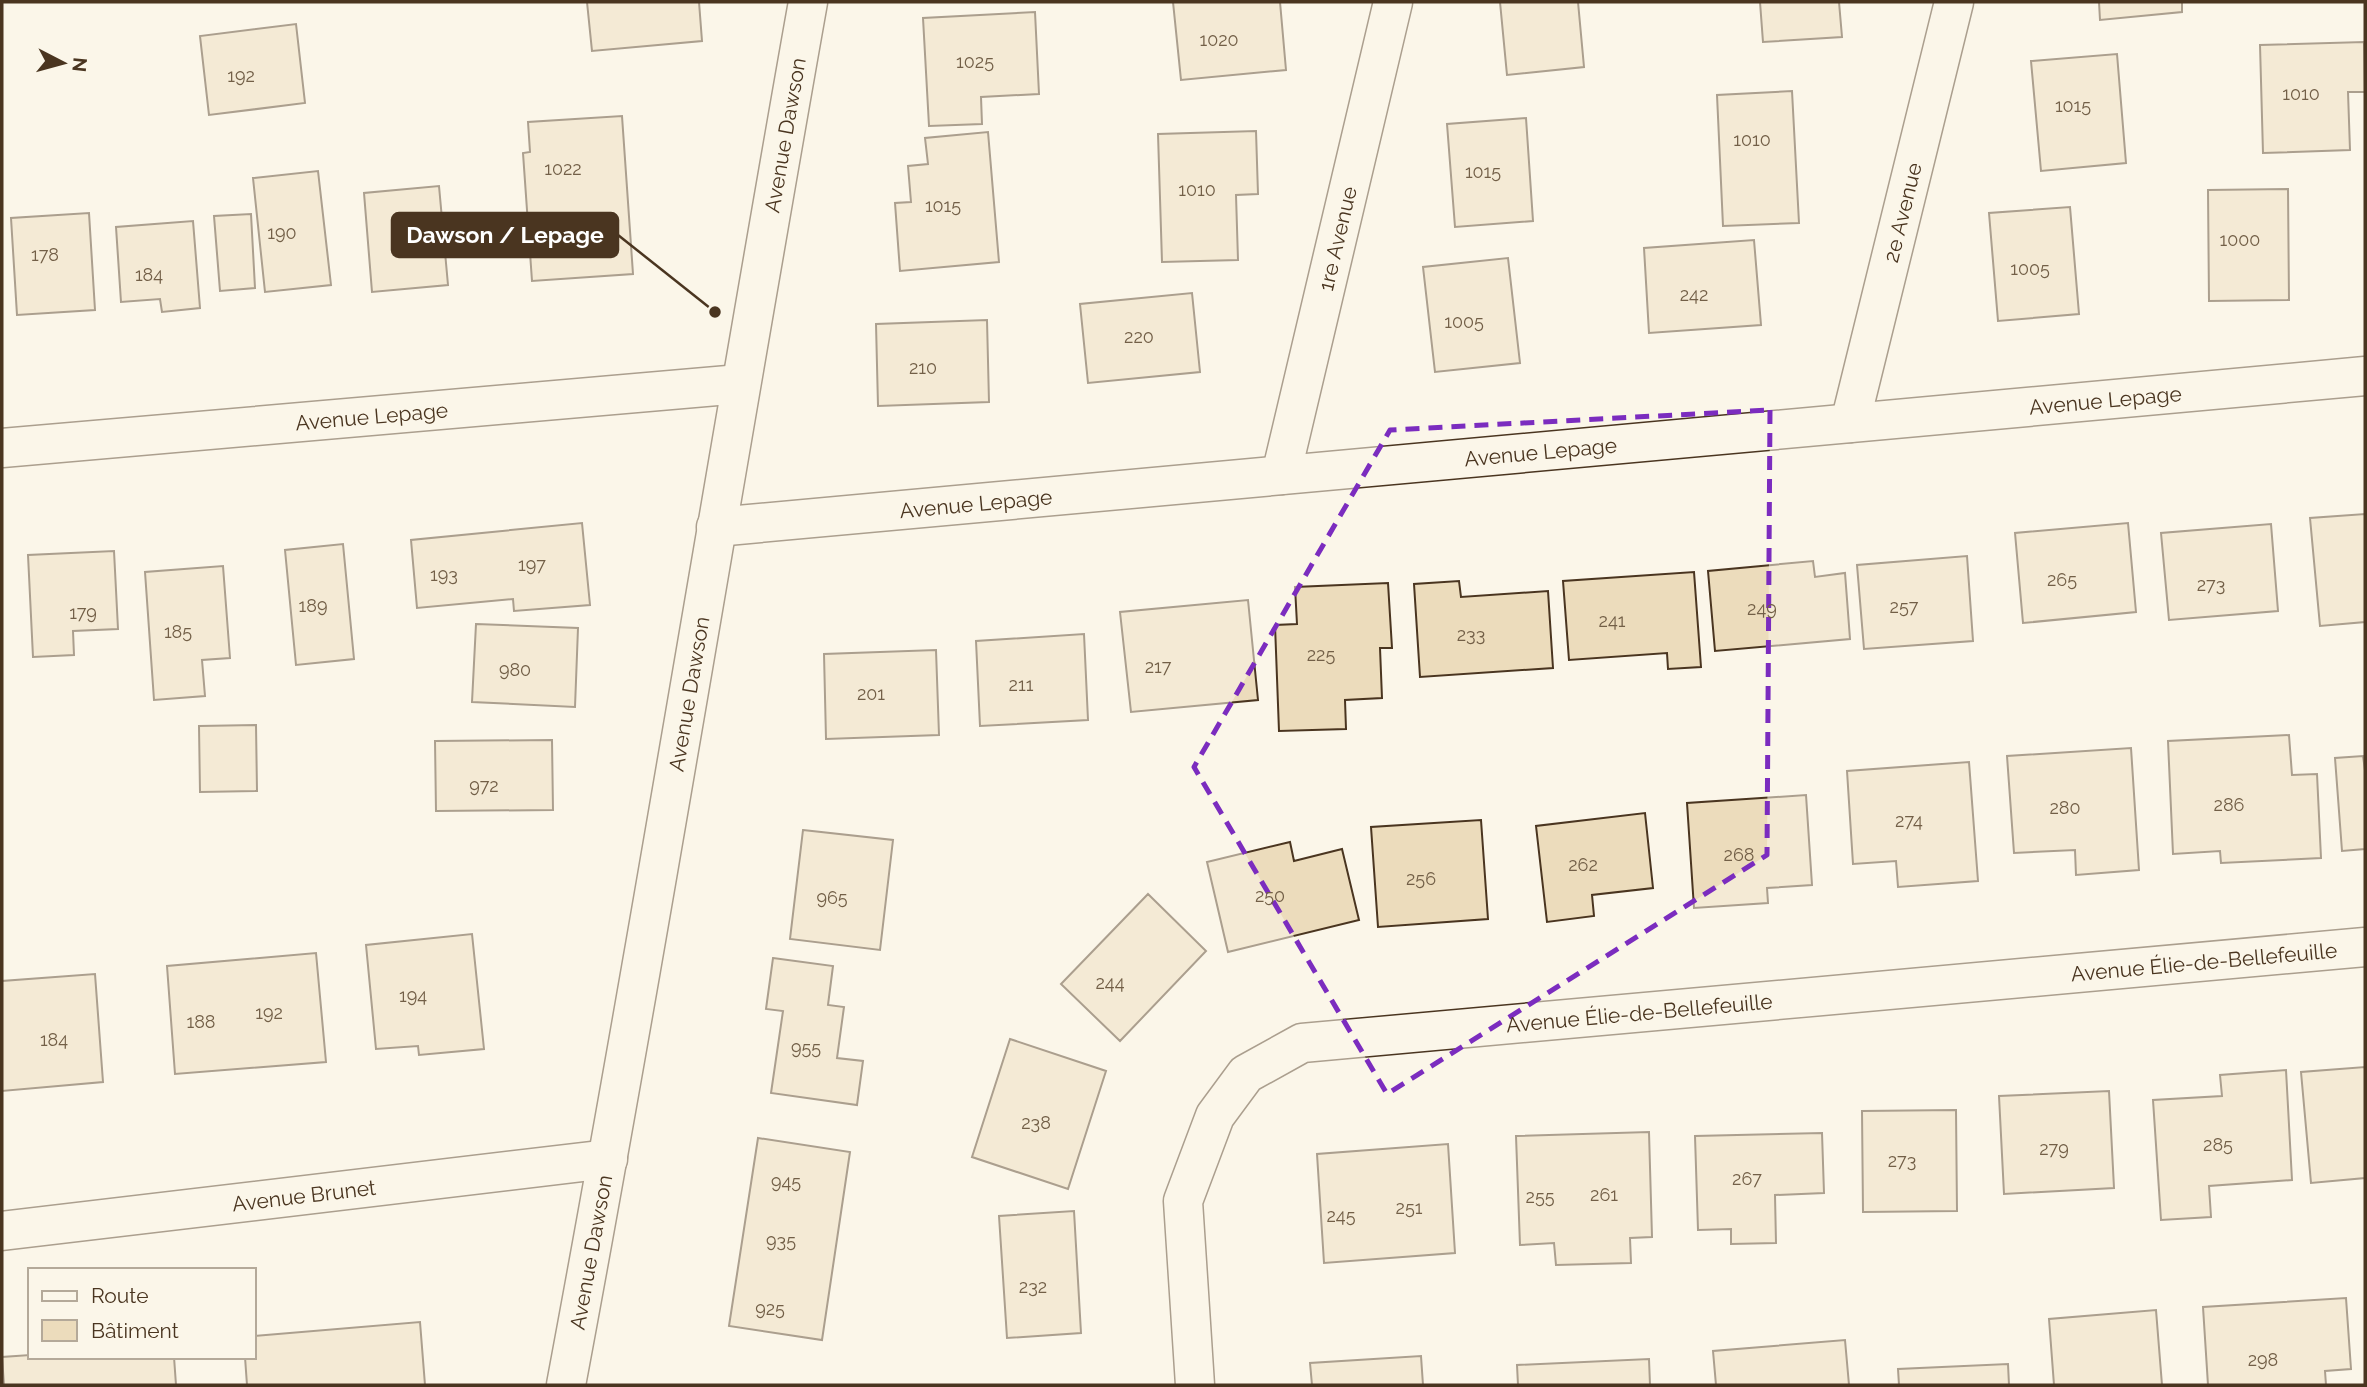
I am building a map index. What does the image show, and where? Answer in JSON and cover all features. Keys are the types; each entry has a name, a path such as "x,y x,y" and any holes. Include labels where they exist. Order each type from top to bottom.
{"street":[{"name":"Avenue Dawson","path":"566,1385 608,1160 808,2"},
{"name":"1re Avenue","path":"1281,475 1393,2"},
{"name":"2e Avenue","path":"1850,423 1954,2"},
{"name":"Avenue Lepage","path":"716,527 2365,376"},
{"name":"Avenue Lepage","path":"2,448 740,384"},
{"name":"Avenue Élie-de-Bellefeuille","path":"1195,1385 1183,1201 1215,1116 1246,1074 1302,1043 2365,947"},
{"name":"Avenue Brunet","path":"2,1231 608,1160"}],"highlighted area":[{"path":"1770,410 1767,855 1387,1094 1194,767 1390,430"}],"building":[{"path":"587,2 699,2 702,41 592,51"},
{"path":"1173,2 1280,2 1286,70 1181,80"},
{"path":"1500,2 1578,2 1584,67 1507,75"},
{"path":"1760,2 1839,2 1842,37 1763,42"},
{"path":"2099,2 2182,2 2182,12 2100,20"},
{"path":"1035,12 1039,94 981,97 982,124 929,126 923,18"},
{"path":"296,24 305,103 209,115 200,36"},
{"path":"2364,42 2365,92 2348,92 2350,150 2263,153 2260,45"},
{"path":"2117,54 2126,163 2041,171 2031,61"},
{"path":"1792,91 1799,223 1723,226 1717,95"},
{"path":"622,116 633,274 532,281 523,153 530,152 528,122"},
{"path":"1526,118 1533,221 1455,227 1447,124"},
{"path":"1256,131 1258,194 1236,195 1238,260 1162,262 1158,134"},
{"path":"988,132 999,262 900,271 895,203 911,202 908,166 928,164 925,138"},
{"path":"318,171 331,285 265,292 253,178"},
{"path":"439,186 448,285 372,292 364,193"},
{"path":"2288,189 2289,300 2209,301 2208,190"},
{"path":"2070,207 2079,314 1998,321 1989,213"},
{"path":"89,213 95,310 17,315 11,218"},
{"path":"251,214 255,288 220,291 214,216"},
{"path":"193,221 200,308 162,312 160,299 121,302 116,227"},
{"path":"1754,240 1761,325 1649,333 1644,248"},
{"path":"1508,258 1520,363 1435,372 1423,267"},
{"path":"1192,293 1200,372 1088,383 1080,304"},
{"path":"987,320 989,402 878,406 876,324"},
{"path":"2365,514 2365,622 2320,626 2310,518"},
{"path":"582,523 590,605 514,611 513,599 417,608 411,540"},
{"path":"2128,523 2136,612 2023,623 2015,533"},
{"path":"2271,524 2278,611 2169,620 2161,533"},
{"path":"343,544 354,659 296,665 285,550"},
{"path":"114,551 118,629 73,631 74,655 33,657 28,555"},
{"path":"1967,556 1973,641 1864,649 1857,565"},
{"path":"1813,561 1815,577 1845,573 1850,639 1715,651 1708,571"},
{"path":"223,566 230,658 202,660 205,696 154,700 145,572"},
{"path":"1694,572 1701,667 1668,669 1667,653 1569,660 1563,581"},
{"path":"1459,581 1461,597 1548,591 1553,668 1420,677 1414,584"},
{"path":"1388,583 1392,648 1380,648 1382,698 1345,700 1346,729 1279,731 1275,625 1297,624 1295,587"},
{"path":"1248,600 1258,700 1131,712 1120,612"},
{"path":"476,624 578,628 575,707 472,702"},
{"path":"1084,634 1088,720 980,726 976,641"},
{"path":"936,650 939,735 826,739 824,654"},
{"path":"256,725 257,791 200,792 199,726"},
{"path":"2289,735 2292,775 2317,774 2321,858 2221,863 2220,851 2173,854 2168,741"},
{"path":"552,740 553,810 436,811 435,741"},
{"path":"2131,748 2139,870 2076,875 2075,850 2014,853 2007,756"},
{"path":"2363,756 2365,849 2342,851 2335,758"},
{"path":"1969,762 1978,881 1898,887 1896,861 1853,864 1847,771"},
{"path":"1806,795 1812,885 1767,888 1768,903 1694,908 1687,803"},
{"path":"1645,813 1653,888 1592,895 1594,916 1547,922 1536,826"},
{"path":"1481,820 1488,919 1378,927 1371,827"},
{"path":"803,830 893,840 880,950 790,939"},
{"path":"1290,842 1294,861 1342,849 1359,920 1228,952 1207,862"},
{"path":"1148,894 1206,951 1120,1041 1061,984"},
{"path":"472,934 484,1049 419,1055 418,1046 376,1049 366,945"},
{"path":"316,953 326,1062 175,1074 167,966"},
{"path":"773,958 833,966 828,1005 844,1007 837,1058 863,1061 857,1105 771,1093 783,1011 766,1009"},
{"path":"95,974 103,1082 2,1091 2,981"},
{"path":"1010,1039 1106,1071 1068,1189 972,1157"},
{"path":"2365,1067 2365,1178 2311,1183 2301,1072"},
{"path":"2286,1070 2292,1180 2209,1186 2211,1217 2161,1220 2153,1100 2222,1096 2220,1075"},
{"path":"2109,1091 2114,1188 2004,1194 1999,1096"},
{"path":"1956,1110 1957,1211 1863,1212 1862,1111"},
{"path":"1649,1132 1652,1237 1630,1238 1631,1263 1556,1265 1554,1243 1520,1245 1516,1136"},
{"path":"1822,1133 1824,1193 1775,1195 1776,1243 1731,1244 1731,1229 1698,1230 1695,1136"},
{"path":"758,1138 850,1152 822,1340 729,1326"},
{"path":"1448,1144 1455,1253 1324,1263 1317,1154"},
{"path":"1074,1211 1081,1333 1007,1338 999,1216"},
{"path":"2346,1298 2351,1369 2325,1371 2326,1385 2208,1385 2203,1307"},
{"path":"2156,1310 2162,1385 2054,1385 2049,1319"},
{"path":"420,1322 425,1385 247,1385 245,1359 256,1359 256,1336"},
{"path":"1845,1340 1849,1385 1716,1385 1713,1351"},
{"path":"28,1355 28,1359 174,1359 176,1385 4,1385 2,1357"},
{"path":"1421,1356 1423,1385 1312,1385 1310,1363"},
{"path":"1649,1359 1650,1385 1518,1385 1517,1365"},
{"path":"2008,1364 2009,1385 1899,1385 1898,1369"}],"place":[{"name":"Dawson / Lepage","path":"715,312"}]}
